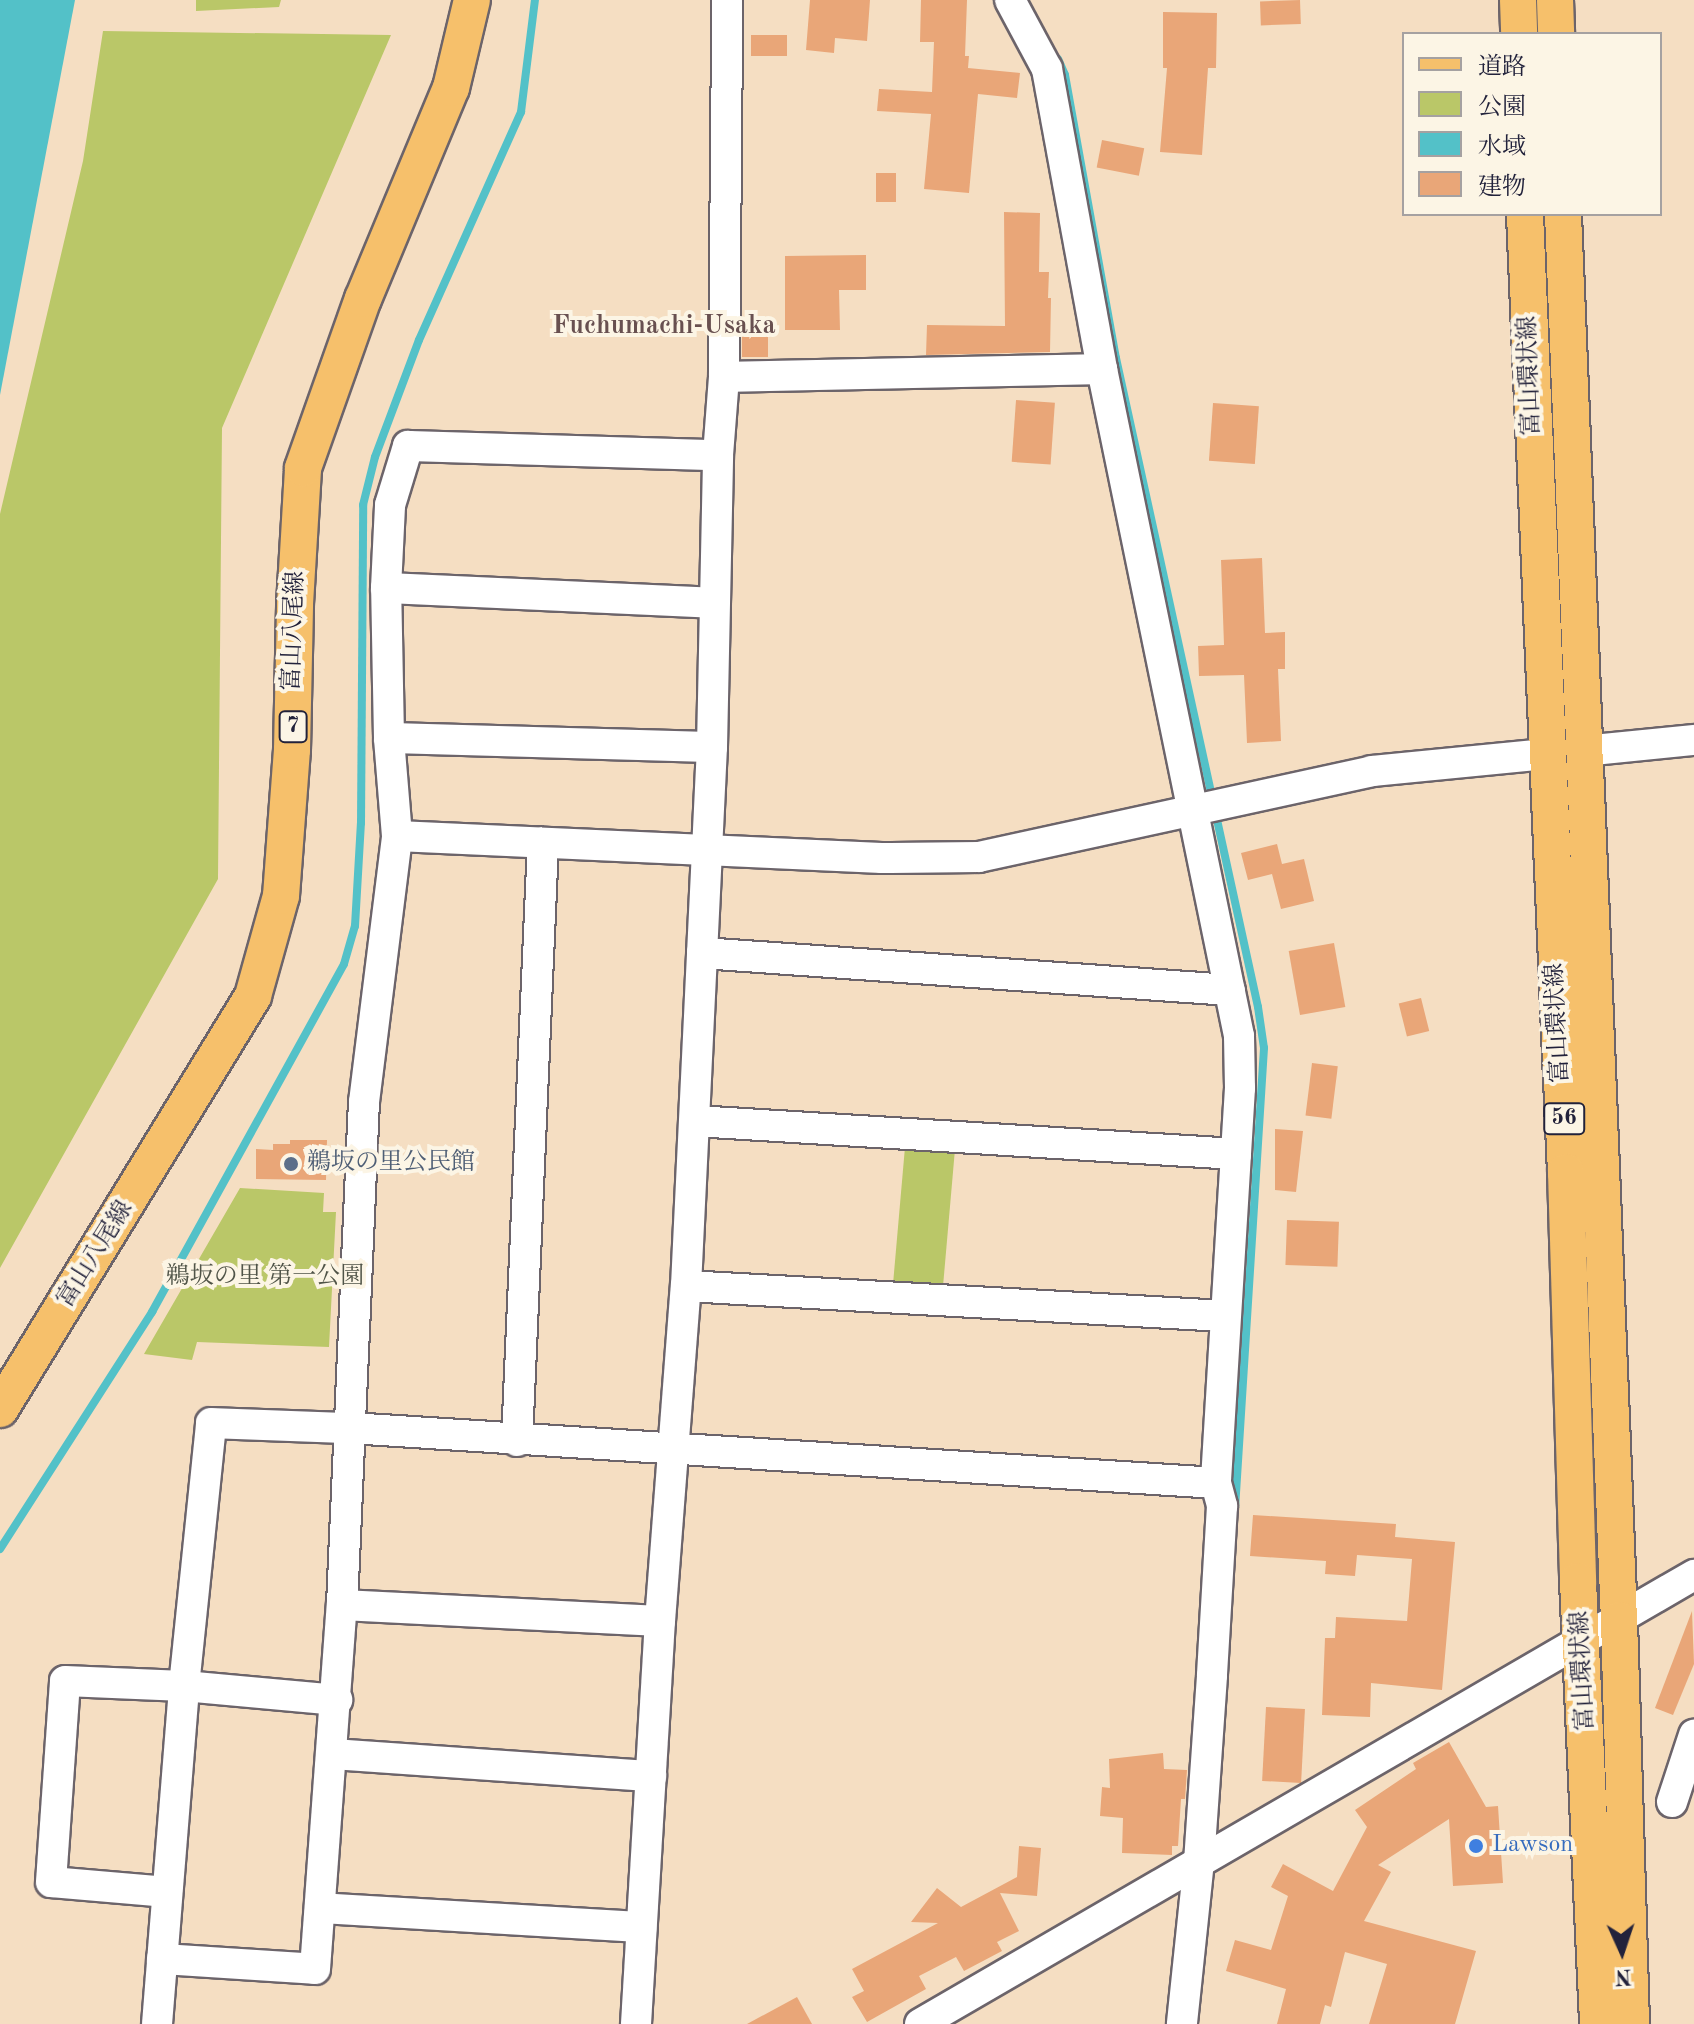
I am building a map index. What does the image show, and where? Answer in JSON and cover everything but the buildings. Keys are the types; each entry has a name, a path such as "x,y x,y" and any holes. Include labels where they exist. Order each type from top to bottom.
{"main road":[{"name":"富山八尾線","path":"0,1409 253,996 281,896 292,750 295,604 303,468 363,299 451,88 472,0"},
{"path":"1518,0 1519,32"},
{"path":"1555,0 1556,32"},
{"name":"富山環状線","path":"1525,216 1598,2024"},
{"name":"富山環状線","path":"1563,216 1619,1620 1631,2024"}],"street":[{"path":"451,88 481,0"},
{"path":"636,2024 660,1621 686,1286 712,747 718,455 724,377 727,0"},
{"path":"1010,0 1047,69 1102,369 1239,1036 1240,1088 1216,1483 1222,1506 1199,1861 1182,2024"},
{"path":"724,377 1102,369"},
{"path":"162,1959 315,1969 337,1700 364,1102 397,836 389,738 386,588 390,505 408,446 718,455"},
{"path":"386,588 714,603"},
{"path":"389,738 712,747"},
{"path":"1583,751 1694,740"},
{"path":"397,836 882,858 979,857 1372,771 1546,754"},
{"path":"517,1441 543,843"},
{"path":"702,953 1230,990"},
{"path":"695,1121 1236,1154"},
{"path":"686,1286 1225,1316"},
{"path":"157,2024 184,1686 211,1423 350,1428 1216,1483"},
{"path":"920,2024 1694,1575"},
{"path":"342,1605 660,1621"},
{"path":"167,1892 51,1882 65,1681 184,1686 337,1700"},
{"path":"1672,1802 1694,1735"},
{"path":"333,1754 651,1776"},
{"path":"320,1908 641,1927"}],"green space":[{"path":"196,0 281,0 279,7 196,11"},
{"path":"103,31 391,35 222,428 218,879 0,1268 0,514 83,161"},
{"path":"905,1147 955,1151 943,1287 893,1282"},
{"name":"鵜坂の里 第一公園","path":"240,1188 324,1193 323,1212 336,1212 329,1347 197,1342 192,1360 144,1354"}],"water":[{"path":"0,0 75,0 0,395"}],"waterway":[{"path":"0,1549 152,1312 344,964 355,926 361,823 363,505 375,457 419,340 521,112 535,0"},
{"path":"1058,59 1065,75 1116,358 1258,1007 1264,1048 1235,1511"}],"place":[{"name":"鵜坂の里公民館","path":"291,1164"},
{"name":"Lawson","path":"1476,1846"}],"district":[{"name":"Fuchumachi-Usaka","path":"664,327"}]}
